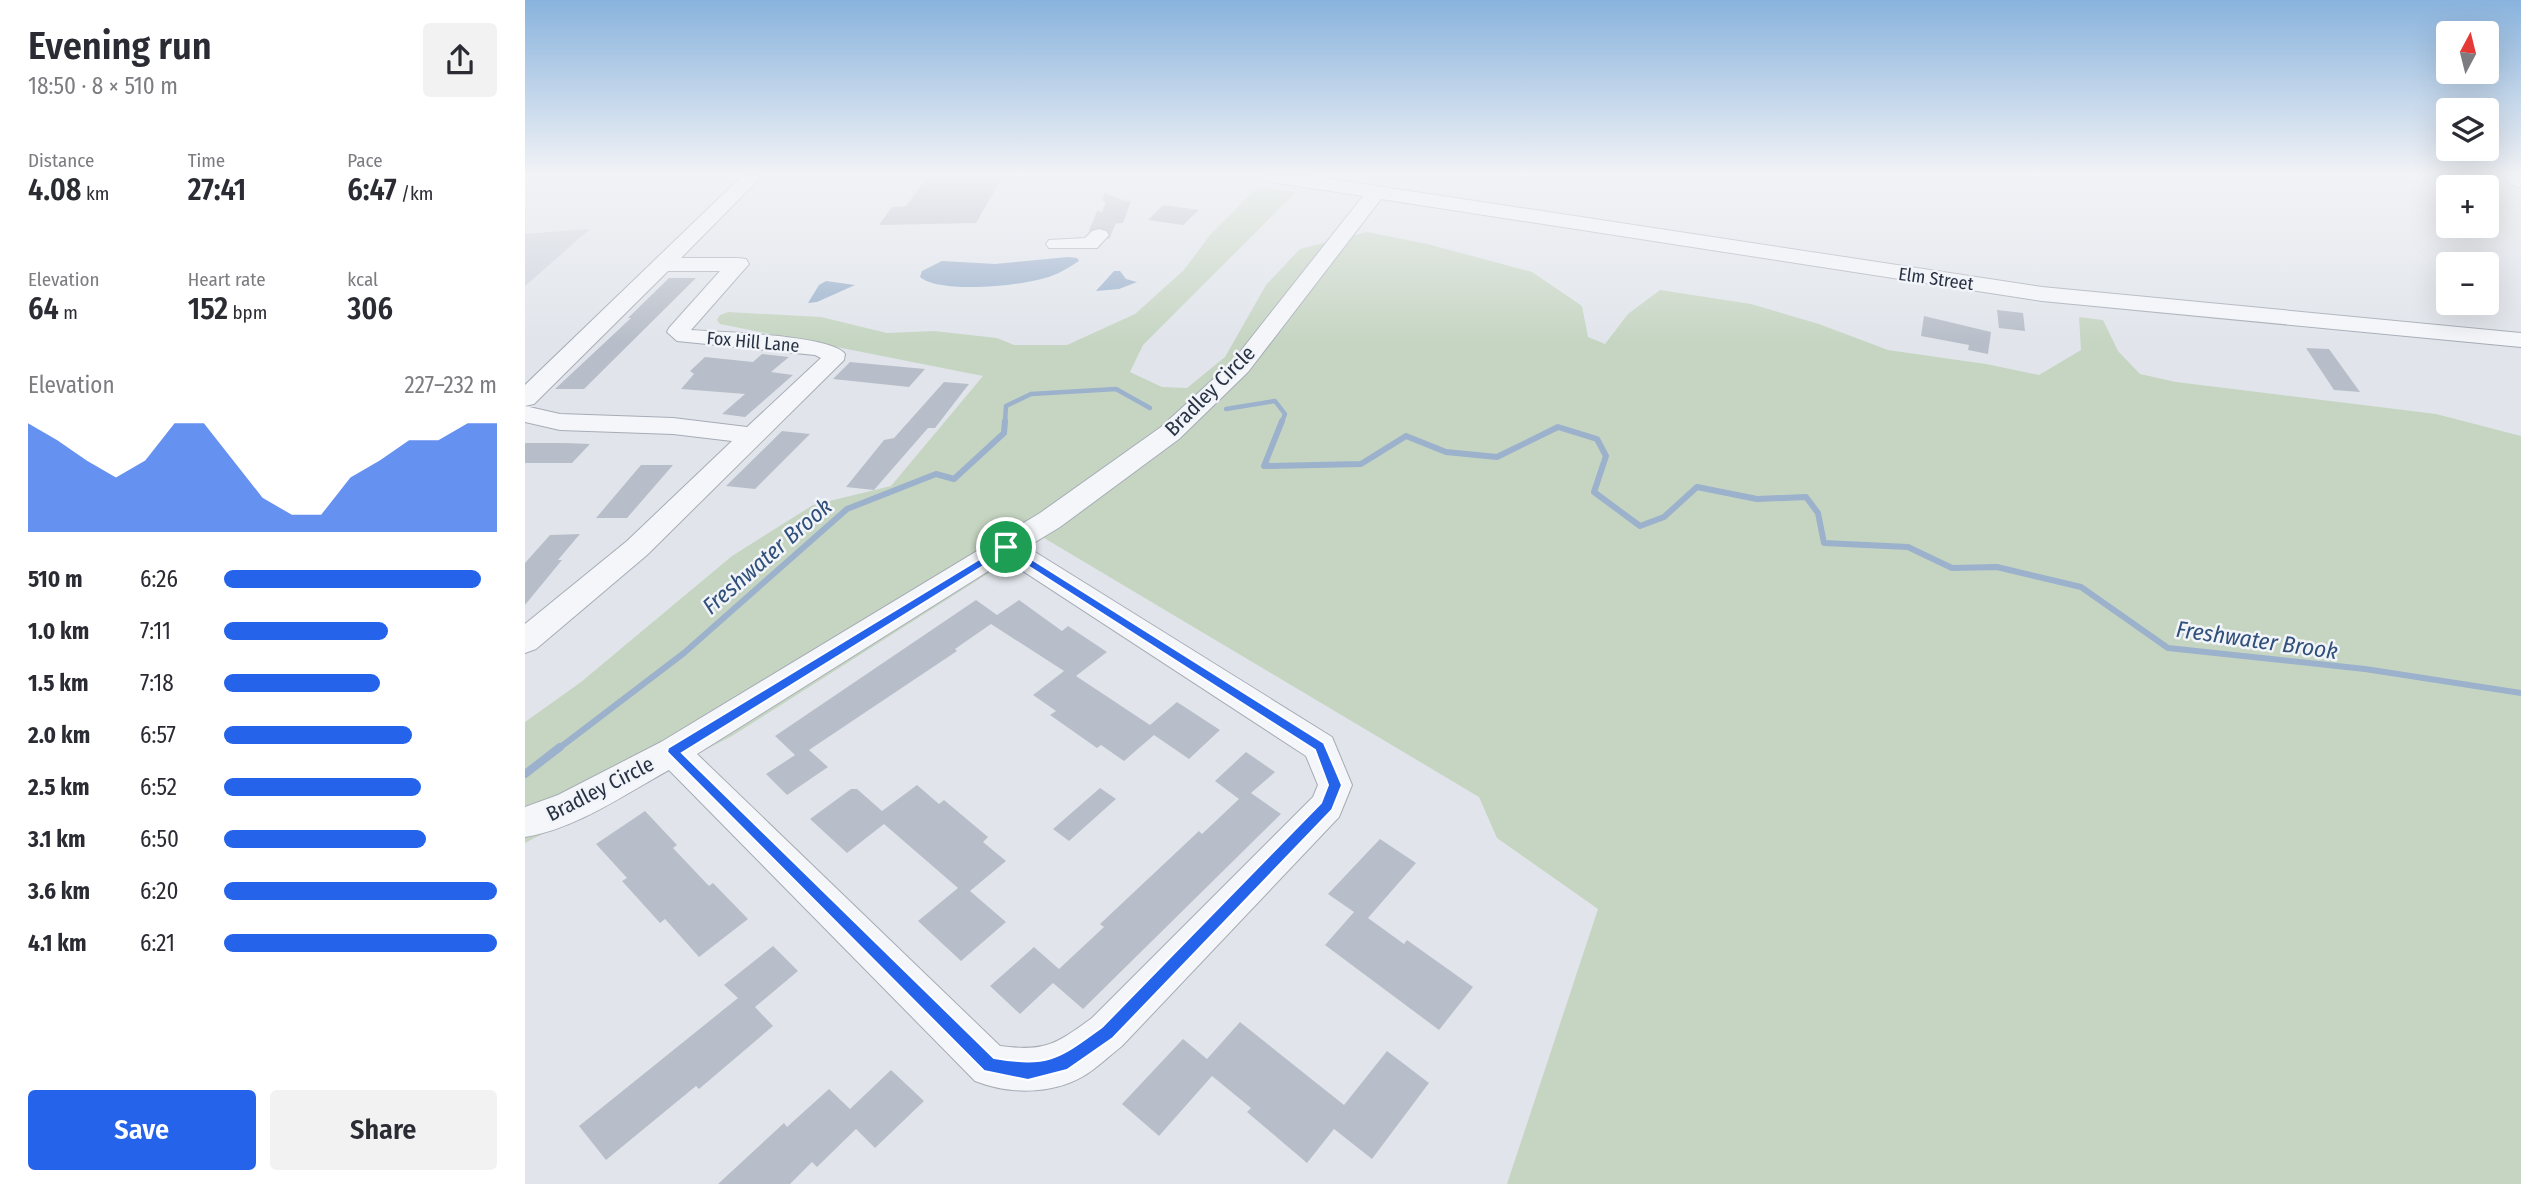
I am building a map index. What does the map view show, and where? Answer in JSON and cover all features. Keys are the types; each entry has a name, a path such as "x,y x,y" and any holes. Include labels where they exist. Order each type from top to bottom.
{"street":[{"path":"525,399 698,231"},
{"name":"Bradley Circle","path":"525,822 538,820 570,806 673,752 1050,520 1170,433 1240,367 1345,231"},
{"name":"Elm Street","path":"1628,231 2042,294 2205,312 2521,340"},
{"path":"1056,244 1090,244 1099,235"},
{"name":"Fox Hill Lane","path":"525,641 637,548 832,360 833,355 829,350 820,348 685,336 679,332 680,328 738,264 665,264"},
{"path":"525,414 560,422 673,426 753,436"},
{"name":"Bradley Circle","path":"673,752 990,1066 1028,1072 1067,1062 1107,1032 1308,826 1327,806 1335,785 1320,747 1006,547"}],"shaded area":[{"path":"561,231 587,231 525,286 525,234"}],"green space":[{"path":"1214,231 1257,231 1143,345 1130,372 1162,387 1187,388 1225,357 1266,285 1300,249 1367,232 1427,244 1532,272 1582,306 1588,337 1605,344 1628,314 1660,290 1751,304 1819,324 1888,350 1986,364 2039,375 2081,350 2079,317 2103,320 2118,351 2140,374 2176,382 2436,414 2521,436 2521,1184 1507,1184 1598,909 1497,838 1479,797 1044,538 732,736 525,843 525,722 581,682 732,556 813,505 891,486 983,376 720,324 717,320 720,315 728,312 821,317 887,333 934,331 997,338 1014,345 1067,345 1135,314 1184,270"}],"water":[{"path":"1077,258 1079,261 1049,277 1018,284 962,287 930,282 920,277 922,271 942,261 995,264"},
{"path":"1114,271 1120,271 1126,279 1137,282 1119,289 1096,291"},
{"path":"826,281 855,285 817,302 808,303 819,285"}],"building":[{"path":"669,278 696,278 584,389 555,389 631,318 628,318"},
{"path":"1997,310 2023,313 2025,331 1999,328"},
{"path":"1924,316 1991,332 1988,354 1968,350 1969,345 1921,336"},
{"path":"2306,348 2329,349 2360,392 2334,390"},
{"path":"762,354 789,357 771,372 793,375 745,417 722,414 745,394 681,389 694,374 690,371 705,357 753,362"},
{"path":"850,362 925,369 909,387 833,379"},
{"path":"944,382 969,384 935,428 928,428 874,490 846,487 884,440 894,438"},
{"path":"782,431 810,434 755,489 726,486"},
{"path":"525,443 590,444 572,463 525,463"},
{"path":"641,465 673,465 627,518 596,518"},
{"path":"580,534 525,605 525,563 550,535"},
{"path":"976,600 997,615 1019,600 1062,631 1068,626 1107,652 1076,676 1150,725 1177,702 1220,730 1189,759 1154,735 1124,761 1101,745 1097,748 1050,715 1056,711 1033,695 1064,671 991,624 955,649 957,651 809,750 828,767 787,795 766,774 795,755 775,736"},
{"path":"1246,752 1275,772 1251,793 1281,814 1083,1009 1053,983 1020,1014 990,986 1034,947 1059,969 1104,927 1100,924 1199,831 1202,834 1239,799 1215,781"},
{"path":"917,785 939,804 944,800 988,837 983,842 1006,861 970,891 1006,922 961,961 918,921 958,888 884,824 847,853 810,819 851,789 857,789 882,811"},
{"path":"1100,788 1116,799 1069,841 1053,829"},
{"path":"645,811 677,845 673,848 709,886 713,883 748,919 699,957 665,919 660,923 622,881 627,878 596,844"},
{"path":"1380,839 1416,863 1368,918 1404,944 1407,940 1473,987 1439,1030 1325,945 1354,912 1328,894"},
{"path":"773,946 798,971 755,1007 773,1026 699,1089 696,1086 606,1160 579,1126 738,998 724,985"},
{"path":"1240,1022 1344,1105 1387,1051 1429,1083 1372,1159 1334,1129 1307,1163 1247,1112 1251,1108 1212,1076 1159,1136 1122,1104 1183,1039 1207,1059"},
{"path":"891,1070 924,1101 875,1148 856,1129 817,1167 812,1162 790,1184 718,1184 784,1123 787,1127 829,1089 850,1109"}],"waterway":[{"name":"Freshwater Brook","path":"1005,422 1006,406 1031,394 1116,389 1150,408"},
{"name":"Freshwater Brook","path":"1226,409 1275,401 1285,414 1282,422"},
{"name":"Freshwater Brook","path":"558,749 684,653 847,509 936,474 954,479 1004,433 1005,421"},
{"name":"Freshwater Brook","path":"1282,421 1264,466 1361,464 1406,436 1446,452 1497,457 1558,427 1597,439 1606,456 1594,492 1640,526 1664,517 1697,487 1757,499 1806,497 1818,513 1824,543 1908,547 1952,568 1997,567 2081,587 2168,648 2365,669 2521,693"},
{"name":"Freshwater Brook","path":"525,774 560,747"}],"tunnel":[{"path":"1099,235 1101,231"}],"route":[{"path":"1006,547 1320,747 1335,785 1327,806 1107,1032 1067,1062 1028,1072 990,1066 673,752 1006,547"}]}
